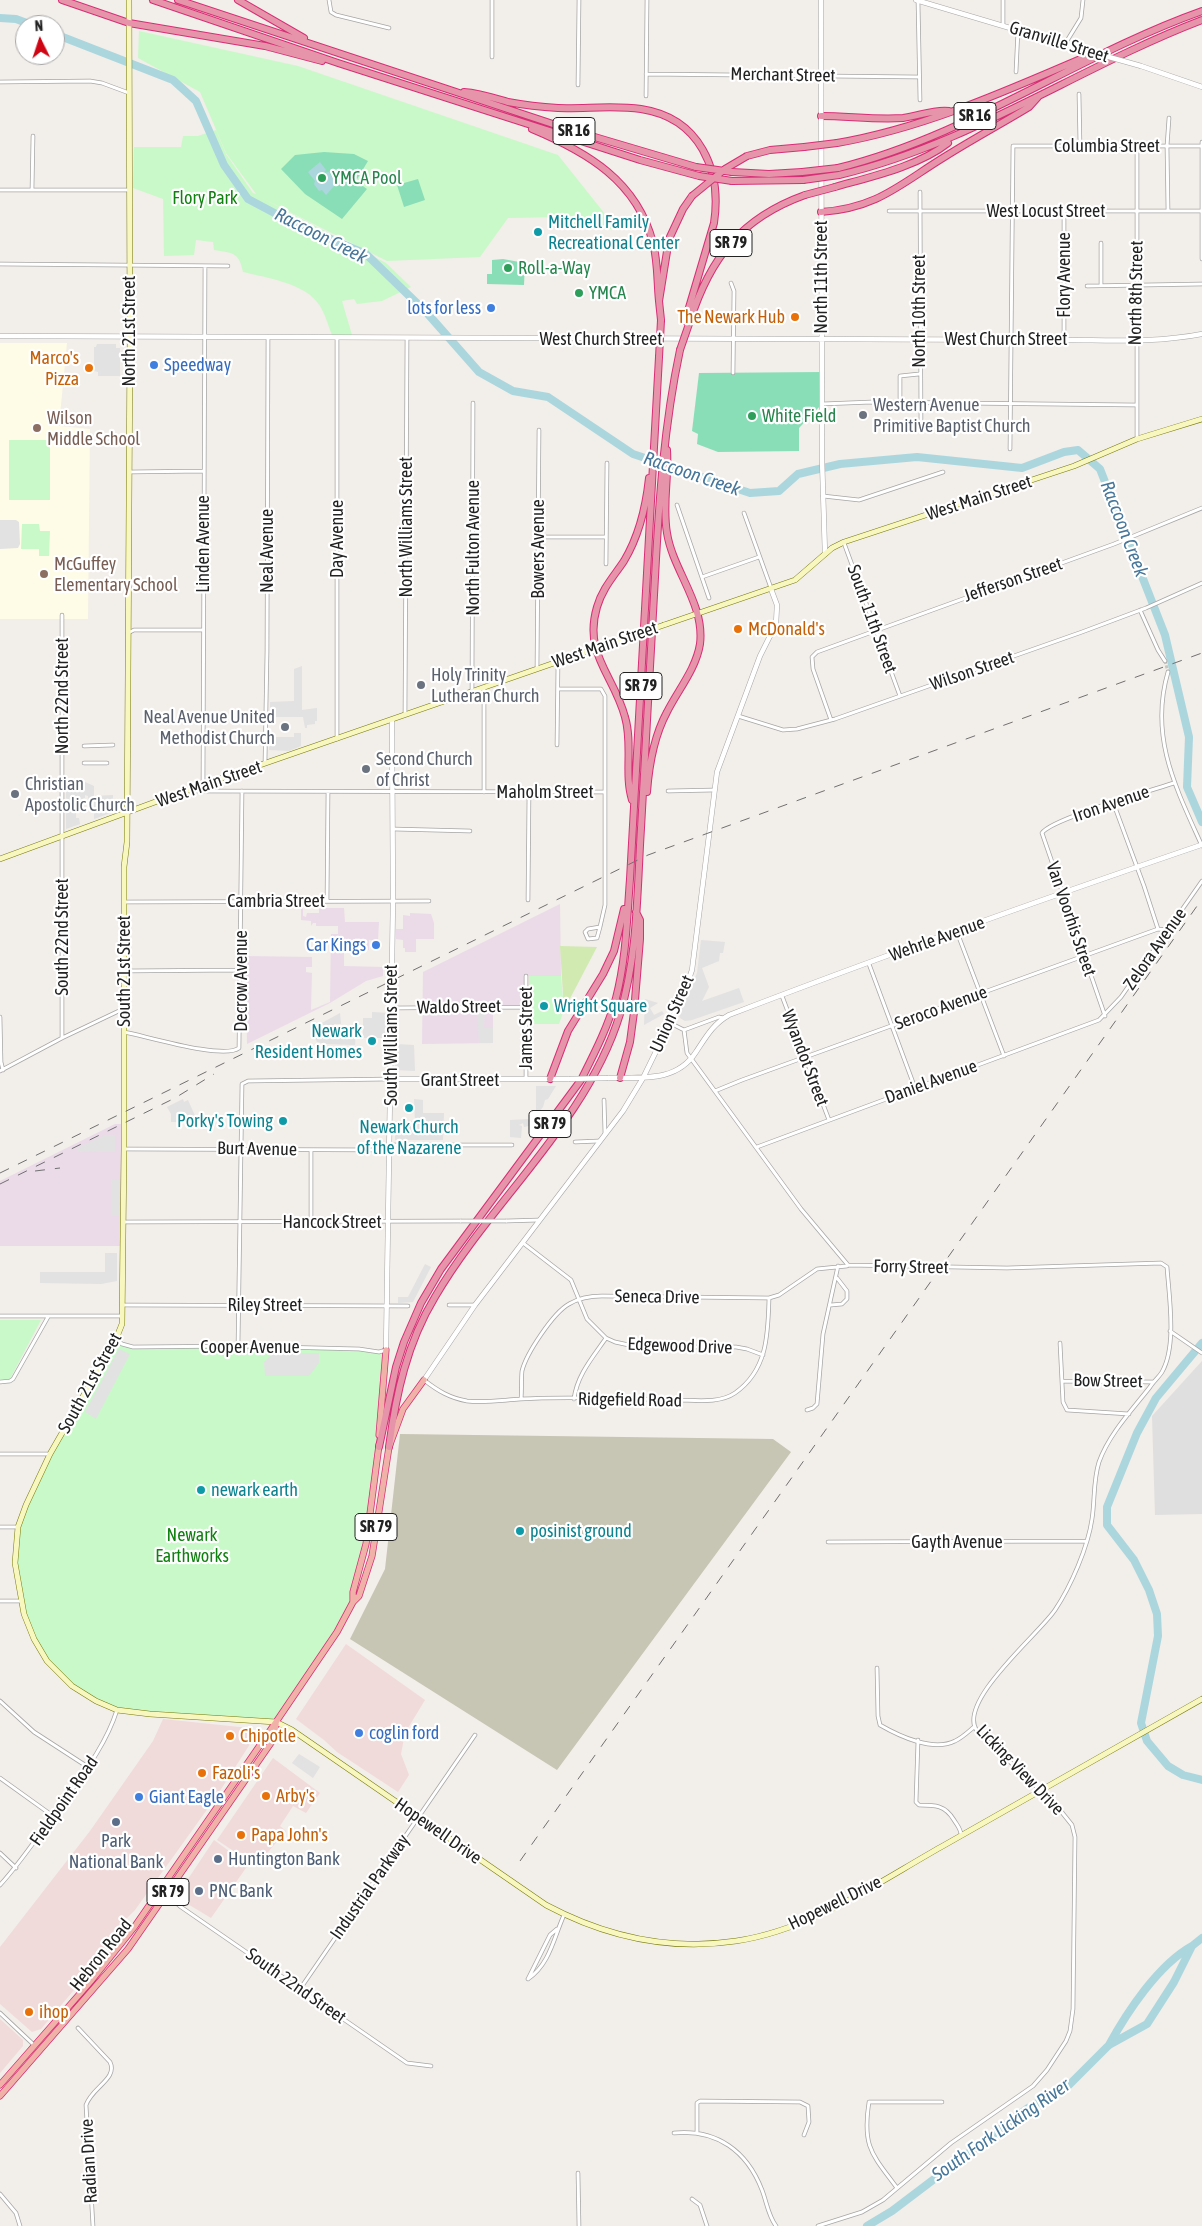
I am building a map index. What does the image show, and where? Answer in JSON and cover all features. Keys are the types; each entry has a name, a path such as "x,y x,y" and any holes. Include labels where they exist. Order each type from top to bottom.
{"highway":[{"path":"62,0 129,23 265,46 324,62 338,62"},
{"name":"SR 16","path":"153,0 640,160 699,176 732,180 803,180 839,175 887,163 957,135 1041,94 1201,21"},
{"name":"SR 16","path":"178,0 572,130 696,167 732,172 769,174 838,168 875,158 916,143 1106,53 1182,18 1202,11"},
{"path":"238,0 296,34 320,43 330,50"},
{"path":"1182,18 1192,10 1202,6"},
{"path":"659,301 669,239 680,214 692,196 725,169 747,156 776,149 837,143 882,135 951,111 1090,55 1106,53"},
{"path":"454,91 473,92 510,102 544,106 639,109 655,112 685,129 703,149 709,159 717,197 714,223 687,321"},
{"path":"821,212 859,206 891,193 940,160 1029,107 1041,94"},
{"path":"821,116 889,118 915,116 942,110 951,111"},
{"path":"520,121 587,155 603,166 625,190 640,211 654,245 661,320 652,476 635,538 628,553 605,588 597,605 593,625 594,648 616,692 626,718 630,753 629,790 633,805"},
{"name":"SR 79","path":"389,1447 404,1368 414,1340 434,1298 467,1248 576,1103 605,1055 620,1016 629,978 636,911 663,480 667,458 666,434 687,321 712,268 736,236 766,212 805,195 881,173 923,157 941,148 957,135"},
{"name":"SR 79","path":"379,1446 396,1367 404,1342 421,1303 455,1250 574,1091 596,1050 616,998 624,950 630,879 652,476"},
{"path":"642,799 647,794 650,766 659,730 696,660 701,635 698,613 670,548 665,522 663,480"},
{"path":"550,1079 568,1031 603,974 614,951 630,879"},
{"path":"620,1078 630,1042 634,1012 640,930 640,920 636,911"},
{"name":"Hebron Road","path":"353,1602 353,1592 366,1544 379,1446 386,1350"},
{"name":"Hebron Road","path":"0,2085 121,1944 276,1722 337,1632 353,1602 359,1596 372,1556 389,1447 403,1409 424,1380"},
{"name":"Hebron Road","path":"0,2096 132,1942 273,1740 276,1722"},
{"path":"166,1894 168,1883 184,1859 184,1854"},
{"path":"132,1942 133,1936 156,1903 158,1892"}],"main road":[{"name":"North 21st Street","path":"127,813 130,336 129,0"},
{"name":"West Main Street","path":"0,859 185,791 405,716 594,648 771,589 802,576 825,554 844,542 1074,466 1137,439 1202,419"},
{"name":"South 21st Street","path":"127,813 123,971 124,1149 122,1316 120,1330 50,1454 26,1505 18,1527 14,1563 29,1630 40,1651 55,1670 72,1686 96,1701 117,1710 150,1714 276,1722"},
{"name":"Hopewell Drive","path":"276,1722 299,1734 529,1894 564,1915 609,1932 659,1943 706,1944 748,1939 806,1921 961,1836 1202,1699"}],"street":[{"path":"329,0 331,12 336,15 388,28"},
{"path":"492,0 492,57"},
{"path":"578,85 579,0"},
{"path":"646,96 647,0"},
{"name":"North 11th Street","path":"821,0 822,476 825,554"},
{"path":"918,0 920,100"},
{"name":"Granville Street","path":"918,0 1141,66 1202,87"},
{"path":"1003,0 1003,25"},
{"path":"1065,44 1081,18 1083,0"},
{"path":"1016,72 1018,30"},
{"name":"Merchant Street","path":"646,74 920,77"},
{"path":"0,82 90,81 102,83 129,93"},
{"path":"1079,94 1080,146"},
{"path":"1168,211 1167,146 1169,118"},
{"path":"32,190 33,136"},
{"path":"1201,144 1202,259"},
{"name":"Columbia Street","path":"1012,211 1013,146 1167,146 1201,144"},
{"name":"North 8th Street","path":"1137,146 1137,439"},
{"path":"0,190 129,190"},
{"name":"North 10th Street","path":"920,192 919,374 921,430"},
{"name":"West Locust Street","path":"889,211 1202,211"},
{"path":"1010,449 1012,211"},
{"name":"Flory Avenue","path":"1064,211 1064,340"},
{"path":"1101,244 1101,285"},
{"path":"0,264 228,266"},
{"name":"Linden Avenue","path":"203,785 205,266"},
{"path":"731,283 734,291 733,373"},
{"path":"1087,286 1202,284"},
{"name":"West Church Street","path":"0,336 1136,340 1202,334"},
{"name":"Neal Avenue","path":"265,764 268,338"},
{"name":"Day Avenue","path":"337,338 337,739"},
{"name":"North Williams Street","path":"405,716 407,338"},
{"path":"900,403 900,376 919,374"},
{"name":"North Fulton Avenue","path":"472,692 473,403"},
{"path":"822,404 1136,405"},
{"name":"Bowers Avenue","path":"537,669 539,430"},
{"path":"606,564 607,463"},
{"path":"129,472 204,471"},
{"path":"823,496 859,500 943,472"},
{"path":"677,505 709,598"},
{"name":"Jefferson Street","path":"831,720 812,664 814,655 824,648 1114,544 1202,508"},
{"path":"744,513 771,589"},
{"path":"538,537 606,537"},
{"name":"South 11th Street","path":"844,542 900,696"},
{"path":"702,577 760,557"},
{"name":"Wilson Street","path":"737,716 783,730 797,729 831,720 1146,608 1202,583"},
{"name":"Union Street","path":"424,1380 475,1305 623,1111 643,1078 685,991 692,970 720,761 760,656 776,624 777,605 771,589"},
{"path":"1140,610 1154,644 1165,661"},
{"name":"North 22nd Street","path":"62,615 62,836"},
{"path":"128,632 134,630 203,630"},
{"path":"557,745 558,661"},
{"path":"1168,672 1162,697 1161,720 1163,741 1174,783 1202,845"},
{"path":"484,688 484,792"},
{"path":"559,689 596,688 604,691 605,905 600,927 596,938 588,939 586,936 588,929 600,927"},
{"name":"South Williams Street","path":"386,1350 393,900 392,720"},
{"path":"84,746 112,744"},
{"path":"84,763 108,763"},
{"name":"Iron Avenue","path":"1050,826 1112,802 1174,783"},
{"path":"668,791 715,790"},
{"name":"Maholm Street","path":"185,791 605,792"},
{"name":"Decrow Avenue","path":"124,1032 208,1051 235,1052 241,1045 242,792"},
{"path":"327,901 328,792"},
{"path":"528,900 530,792"},
{"path":"1112,802 1158,929"},
{"name":"Van Voorhis Street","path":"1050,826 1043,831 1042,835 1105,1016"},
{"path":"393,829 470,831"},
{"name":"South 22nd Street","path":"62,836 62,1038"},
{"name":"Wehrle Avenue","path":"643,1078 660,1077 673,1073 692,1059 712,1029 723,1018 918,944 957,932 1202,845"},
{"name":"Zelora Avenue","path":"1105,1016 1121,997 1202,881"},
{"name":"Cambria Street","path":"124,902 429,901"},
{"name":"Seroco Avenue","path":"715,1091 1158,929 1168,930"},
{"path":"957,932 1004,1056"},
{"path":"869,964 914,1088"},
{"path":"123,971 240,970"},
{"name":"James Street","path":"526,976 526,1079"},
{"name":"Wyandot Street","path":"782,996 829,1120"},
{"name":"Waldo Street","path":"391,1008 526,1006"},
{"path":"0,1017 0,1062 2,1070 124,1008"},
{"name":"Daniel Avenue","path":"757,1147 1082,1028 1105,1016"},
{"path":"684,1030 723,1018"},
{"path":"670,1023 678,1025 684,1030 685,1048 692,1059"},
{"name":"Forry Street","path":"692,1059 801,1209 848,1266 1007,1268 1163,1263 1167,1267 1170,1330"},
{"name":"Grant Street","path":"240,1149 241,1089 242,1084 248,1081 643,1078"},
{"path":"604,1100 605,1134"},
{"path":"575,1142 599,1141"},
{"name":"Burt Avenue","path":"124,1149 311,1150 512,1145"},
{"path":"238,1346 240,1149"},
{"path":"311,1150 311,1222"},
{"name":"Hancock Street","path":"123,1222 540,1220"},
{"name":"Edgewood Drive","path":"523,1243 568,1276 575,1286 587,1319 606,1338 630,1347 736,1347 763,1355"},
{"path":"806,1410 816,1407 817,1404 820,1352 838,1266"},
{"name":"Seneca Drive","path":"521,1399 522,1373 531,1352 568,1304 602,1296 769,1298 778,1296 817,1269 848,1266"},
{"path":"831,1306 842,1304 847,1299 847,1291 837,1278"},
{"name":"Ridgefield Road","path":"424,1380 440,1393 469,1401 521,1399 688,1400 722,1398 732,1395 745,1384 763,1355 768,1336 769,1298"},
{"path":"449,1304 475,1305"},
{"name":"Riley Street","path":"122,1305 408,1306"},
{"path":"0,1316 122,1316"},
{"path":"0,1382 10,1381 13,1378 48,1316"},
{"path":"1170,1330 1185,1343 1202,1353"},
{"name":"Licking View Drive","path":"818,2226 862,2212 883,2200 951,2143 1033,2086 1060,2051 1070,2031 1073,2010 1075,1837 1072,1825 1066,1816 1041,1791 974,1727 973,1717 975,1710 996,1674 1040,1629 1057,1607 1076,1569 1086,1541 1092,1520 1094,1486 1106,1446 1163,1368 1170,1330"},
{"path":"574,1399 578,1380 606,1338"},
{"name":"Cooper Avenue","path":"116,1340 132,1347 238,1346 343,1348 379,1352 386,1350"},
{"path":"1060,1343 1065,1407 1068,1410 1076,1411 1130,1414"},
{"name":"Bow Street","path":"1063,1381 1153,1382"},
{"path":"0,1454 50,1454"},
{"path":"0,1527 18,1527"},
{"name":"Gayth Avenue","path":"828,1542 1086,1541"},
{"path":"0,1601 22,1601"},
{"path":"877,1668 879,1723 894,1733 938,1745 958,1740 974,1727"},
{"path":"0,1701 34,1732 88,1767"},
{"name":"Fieldpoint Road","path":"0,1885 16,1868 88,1767 109,1734 117,1710"},
{"name":"Industrial Parkway","path":"300,1989 475,1735"},
{"path":"918,1740 916,1802 918,1805 939,1806 947,1810 961,1831 961,1836"},
{"path":"0,1778 53,1816"},
{"path":"0,1853 16,1868"},
{"name":"South 22nd Street","path":"166,1894 181,1907 406,2063 430,2066"},
{"path":"557,1929 550,1935 528,1979 542,1967 564,1915"},
{"path":"0,2013 40,2050"},
{"name":"Radian Drive","path":"78,2028 110,2062 112,2067 110,2076 91,2093 86,2105 92,2226"},
{"path":"697,2132 697,2103 700,2101 800,2102 808,2106 809,2122 804,2135"},
{"path":"897,2188 874,2158 870,2149 869,2102 942,2102"},
{"path":"674,2132 697,2132 729,2145 747,2161 756,2176 765,2197 768,2212 776,2226"},
{"path":"578,2173 578,2226"},
{"path":"0,2194 16,2213 20,2226"},
{"path":"692,2199 700,2205 707,2226"}],"shaded area":[{"path":"0,343 67,343 59,426 90,429 88,619 0,619"},
{"path":"97,344 116,344 116,348 120,348 120,376 98,376 98,372 94,371 94,347"},
{"path":"0,520 16,520 19,522 20,544 18,548 0,549"},
{"path":"302,666 302,710 317,708 317,721 315,721 315,724 307,725 307,728 305,728 303,717 270,717 270,702 294,701 294,669"},
{"path":"294,733 301,733 301,746 289,751 269,750 270,737 294,737"},
{"path":"85,782 94,786 94,796 113,795 113,812 94,819 94,801 88,801 88,796 85,795 85,798 82,799 82,805 76,805 76,818 79,818 80,824 66,829 66,789 85,789"},
{"path":"560,904 561,976 526,976 526,1007 493,1007 493,1043 422,1044 423,972"},
{"path":"301,908 303,908 303,916 306,917 307,913 319,913 319,908 344,908 345,922 379,922 378,940 369,940 369,950 344,949 344,966 383,967 383,976 366,981 330,1003 247,1044 246,956 312,957 312,967 306,967 306,972 312,973 311,1010 330,1002 331,934 338,934 338,926 316,926 316,923 313,923 311,926 311,921 301,920"},
{"path":"410,913 431,914 434,923 434,939 416,939 416,952 405,952 403,940 396,939 396,929 403,929 403,915 410,916"},
{"path":"701,940 725,942 719,961 702,968 709,987 702,1001 739,988 744,1002 685,1021 679,1015 697,973"},
{"path":"645,999 658,1003 650,1008 654,1015 662,1011 664,1014 644,1025"},
{"path":"477,1007 485,1007 484,1028 493,1028 493,1043 479,1043"},
{"path":"372,1012 387,1013 386,1038 363,1038 363,1018 372,1018"},
{"path":"340,1013 341,1024 334,1024 334,1035 345,1035 345,1031 356,1031 355,1045 317,1042 311,1029"},
{"path":"395,1044 414,1045 415,1071 395,1070"},
{"path":"536,1086 556,1086 548,1099 545,1100 543,1107 529,1123 529,1126 524,1127 523,1123 519,1125 522,1126 521,1138 510,1137 510,1120 530,1119 536,1113"},
{"path":"183,1099 184,1102 188,1100 197,1120 197,1126 186,1126 185,1122 171,1122 171,1114 167,1107"},
{"path":"414,1099 423,1100 423,1113 444,1113 443,1140 395,1140 395,1121 415,1121"},
{"path":"115,1124 122,1124 121,1246 0,1246 0,1181"},
{"path":"105,1135 115,1135 115,1151 77,1152 77,1148"},
{"path":"120,1179 119,1216 111,1216 111,1180"},
{"path":"105,1253 117,1253 117,1281 101,1284 40,1283 40,1272 105,1272"},
{"path":"425,1264 431,1267 413,1302 398,1303 398,1297 408,1297"},
{"path":"119,1349 130,1354 96,1419 85,1412"},
{"path":"274,1353 319,1353 319,1363 309,1376 265,1376 264,1362"},
{"path":"1202,1361 1202,1514 1155,1515 1152,1416"},
{"path":"400,1434 773,1439 791,1452 557,1770 350,1639 385,1569"},
{"path":"346,1644 425,1700 405,1733 401,1754 409,1775 398,1792 337,1752 296,1719"},
{"path":"163,1719 249,1728 252,1735 250,1744 216,1797 135,1910 121,1924 106,1952 41,2029 32,2032 0,2004 0,1947 90,1831 153,1741"},
{"path":"299,1754 320,1767 313,1778 292,1763"},
{"path":"273,1758 320,1793 306,1813 293,1806 280,1826 286,1831 256,1866 217,1840"},
{"path":"214,1840 248,1865 211,1918 176,1897"},
{"path":"0,2019 23,2040 23,2046 0,2073"}],"green space":[{"name":"Flory Park","path":"139,31 298,66 558,155 617,229 556,229 556,217 508,218 480,257 387,261 262,198 386,263 411,287 382,301 357,304 354,299 342,301 352,335 332,335 322,309 314,298 296,287 274,279 243,272 237,257 230,253 214,250 213,242 196,240 194,255 164,256 163,199 133,188 134,147 181,147 183,136 198,136 216,130 226,154 253,193 256,194 226,153 200,92 138,58"},
{"path":"324,152 354,154 368,161 356,181 367,189 342,219 305,194 281,169 295,155"},
{"path":"418,179 425,200 404,207 397,185"},
{"name":"Roll-a-Way","path":"503,259 525,263 524,285 487,284 487,274 492,274 492,260"},
{"name":"White Field","path":"822,372 822,404 799,428 799,451 718,452 697,444 698,434 692,431 699,373"},
{"path":"9,440 50,440 50,500 9,500"},
{"path":"22,524 39,524 40,531 50,531 49,556 39,556 39,549 21,549"},
{"path":"560,946 597,947 564,1010"},
{"path":"529,976 561,976 564,1010 559,1024 529,1024"},
{"path":"0,1320 41,1320 10,1379 0,1379"},
{"name":"Newark Earthworks","path":"116,1339 133,1347 238,1346 386,1350 385,1379 366,1544 353,1602 276,1722 134,1713 96,1701 55,1670 29,1630 15,1563 18,1527 50,1454"}],"water":[{"name":"YMCA Pool","path":"320,162 326,170 323,173 329,172 336,184 326,195 322,190 319,191 314,184 315,181 308,172"}],"waterway":[{"name":"Raccoon Creek","path":"0,18 15,19"},
{"name":"Raccoon Creek","path":"65,38 173,80 196,101 224,165 248,199 295,224 366,254 427,313 479,372 513,391 548,397 633,454 750,493 779,491 798,474 840,464 917,457 1022,468 1064,452 1078,450 1100,469 1165,635 1189,737 1187,787 1202,822"},
{"name":"South Fork Licking River","path":"1202,1343 1156,1398 1137,1433 1107,1507 1107,1525 1134,1560 1149,1590 1157,1614 1158,1636 1141,1723 1147,1741 1168,1766 1183,1775 1202,1780"},
{"name":"South Fork Licking River","path":"867,2226 892,2211 1028,2108 1066,2088 1109,2045 1147,2024 1174,1982 1192,1946 1202,1938"},
{"path":"1109,2045 1144,1990 1167,1965 1192,1946"}],"tunnel":[{"path":"1165,661 1168,672"}],"railway":[{"path":"0,1173 648,855 1202,653"},
{"path":"520,1861 1202,899"},
{"path":"0,1184 175,1098 214,1074"},
{"path":"35,1171 60,1168"}],"place":[{"name":"YMCA Pool","path":"322,178"},
{"name":"Mitchell Family Recreational Center","path":"538,232"},
{"name":"Roll-a-Way","path":"508,268"},
{"name":"YMCA","path":"579,293"},
{"name":"lots for less","path":"491,308"},
{"name":"The Newark Hub","path":"795,317"},
{"name":"Speedway","path":"154,365"},
{"name":"Marco's Pizza","path":"89,368"},
{"name":"Western Avenue Primitive Baptist Church","path":"863,415"},
{"name":"White Field","path":"752,416"},
{"name":"Wilson Middle School","path":"37,428"},
{"name":"McGuffey Elementary School","path":"44,574"},
{"name":"McDonald's","path":"738,629"},
{"name":"Holy Trinity Lutheran Church","path":"421,685"},
{"name":"Neal Avenue United Methodist Church","path":"285,727"},
{"name":"Second Church of Christ","path":"366,769"},
{"name":"Christian Apostolic Church","path":"15,794"},
{"name":"Car Kings","path":"376,945"},
{"name":"Wright Square","path":"544,1006"},
{"name":"Newark Resident Homes","path":"372,1041"},
{"name":"Newark Church of the Nazarene","path":"409,1108"},
{"name":"Porky's Towing","path":"283,1121"},
{"name":"newark earth","path":"201,1490"},
{"name":"posinist ground","path":"520,1531"},
{"name":"coglin ford","path":"359,1733"},
{"name":"Chipotle","path":"230,1736"},
{"name":"Fazoli's","path":"202,1773"},
{"name":"Arby's","path":"266,1796"},
{"name":"Giant Eagle","path":"139,1797"},
{"name":"Park National Bank","path":"116,1822"},
{"name":"Papa John's","path":"241,1835"},
{"name":"Huntington Bank","path":"218,1859"},
{"name":"PNC Bank","path":"199,1891"},
{"name":"ihop","path":"29,2012"}]}
